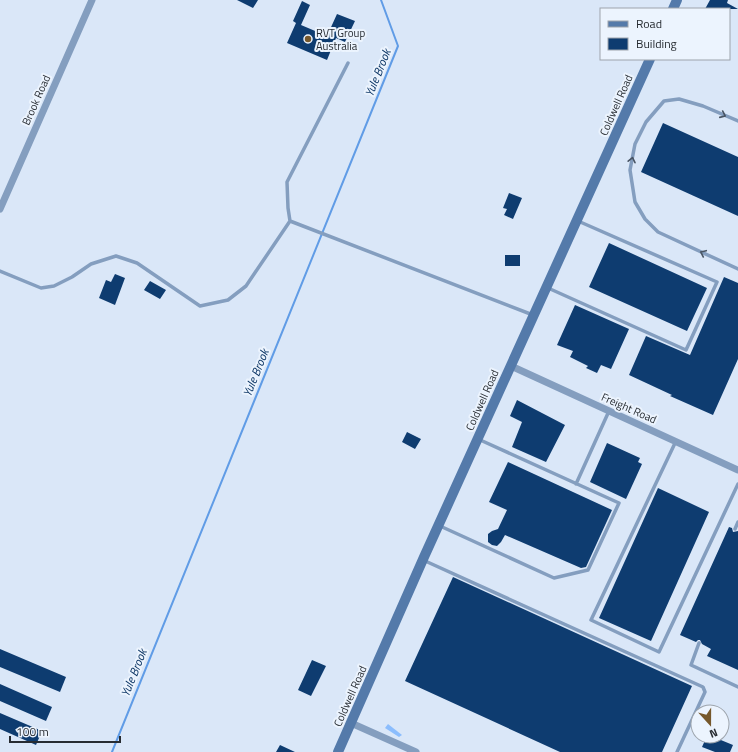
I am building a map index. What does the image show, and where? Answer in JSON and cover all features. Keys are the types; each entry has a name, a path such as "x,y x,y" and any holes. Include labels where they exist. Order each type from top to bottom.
{"street":[{"name":"Brook Road","path":"0,209 92,0"},
{"name":"Coldwell Road","path":"338,752 438,525 650,60"},
{"name":"Freight Road","path":"511,366 738,470"},
{"path":"351,723 416,752"}],"lane":[{"path":"0,271 41,288 54,286 91,264 116,256 137,263 200,306 228,300 246,286 290,221 287,182 348,63"},
{"path":"738,122 703,106 679,99 664,101 646,122 635,144 630,170 635,202 645,220 658,232 738,269"},
{"path":"547,287 686,350 717,282 577,220"},
{"path":"290,221 534,316"},
{"path":"576,484 609,411"},
{"path":"438,525 554,578 588,570 619,504 478,439"},
{"path":"676,441 591,620 659,652 738,484"},
{"path":"735,529 738,522"},
{"path":"423,560 703,687 705,692 677,752"},
{"path":"699,643 691,665 738,687"}],"shaded area":[{"path":"388,724 402,735 399,737 385,728"}],"building":[{"path":"237,0 258,0 253,8"},
{"path":"710,0 728,0 727,3 738,9 730,8 706,8"},
{"path":"302,1 310,5 301,25 327,36 337,14 355,21 345,42 336,38 327,60 287,43 296,23 293,21"},
{"path":"663,123 738,157 738,216 641,172"},
{"path":"509,193 522,198 513,219 504,215 507,209 503,208"},
{"path":"609,243 707,288 687,331 589,287"},
{"path":"505,255 520,255 520,266 505,266"},
{"path":"115,274 125,278 115,305 99,298 106,280 111,282"},
{"path":"724,277 738,283 738,359 713,415 670,396 672,395 629,375 646,336 690,355"},
{"path":"150,281 166,290 160,299 144,290"},
{"path":"575,305 629,329 611,369 601,365 597,373 586,368 588,366 570,357 573,351 557,345"},
{"path":"517,400 565,425 546,462 512,447 522,422 510,416"},
{"path":"407,432 421,439 415,449 402,442"},
{"path":"607,443 640,458 638,462 642,464 626,499 590,482"},
{"path":"508,462 612,510 586,567 581,568 505,535 497,546 488,542 488,534 498,529 507,510 489,502"},
{"path":"658,488 709,512 651,641 599,618"},
{"path":"729,527 732,528 733,532 738,531 738,670 707,656 711,649 702,644 700,640 696,642 680,635"},
{"path":"453,577 692,686 662,752 560,752 405,681"},
{"path":"0,649 66,677 60,692 0,667"},
{"path":"312,660 326,666 311,696 298,690"},
{"path":"0,684 52,707 46,721 0,701"},
{"path":"0,713 42,731 36,745 0,729"},
{"path":"703,744 733,745 730,752 715,752 702,747"},
{"path":"280,745 295,752 276,752"}],"waterway":[{"name":"Yule Brook","path":"112,752 398,46 381,0"}],"place":[{"name":"RVT Group Australia","path":"308,39"}]}
